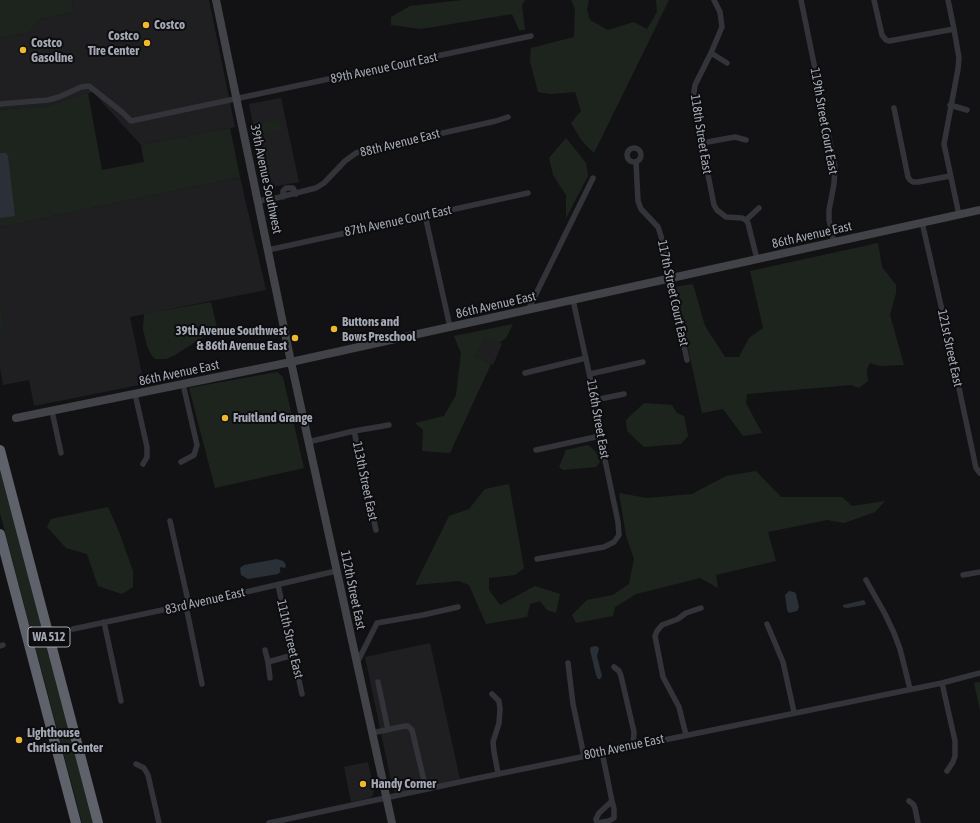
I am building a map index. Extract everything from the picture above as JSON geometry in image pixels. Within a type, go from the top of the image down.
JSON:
[{"type":"highway","name":"WA 512","points":[[0,450],[98,823]]},
{"type":"highway","name":"WA 512","points":[[0,534],[76,823]]},
{"type":"street","name":"39th Avenue Southwest","points":[[216,0],[291,362]]},
{"type":"street","name":"118th Street East","points":[[714,0],[720,12],[722,27],[695,85],[693,99],[714,206],[722,215],[726,217],[742,218],[746,220]]},
{"type":"street","name":"119th Street Court East","points":[[801,0],[835,168],[834,184],[829,210],[834,242]]},
{"type":"street","points":[[874,0],[882,35],[886,40],[891,41],[954,29]]},
{"type":"street","points":[[948,0],[954,29],[958,69],[944,139],[950,176],[959,215]]},
{"type":"street","name":"89th Avenue Court East","points":[[0,104],[48,100],[59,97],[81,87],[89,86],[131,121],[237,100],[531,36]]},
{"type":"street","points":[[711,53],[727,62]]},
{"type":"street","points":[[950,105],[967,110]]},
{"type":"street","points":[[894,108],[908,177],[912,181],[918,182],[950,176]]},
{"type":"street","name":"88th Avenue East","points":[[258,201],[296,194],[320,186],[345,161],[363,151],[508,117]]},
{"type":"street","points":[[702,143],[735,137],[746,140]]},
{"type":"street","name":"117th Street Court East","points":[[636,162],[638,201],[641,209],[658,227],[687,360]]},
{"type":"street","points":[[528,310],[593,178]]},
{"type":"street","name":"87th Avenue Court East","points":[[268,250],[528,192]]},
{"type":"street","points":[[757,259],[746,220],[759,208]]},
{"type":"street","name":"86th Avenue East","points":[[16,418],[291,362],[980,210]]},
{"type":"street","points":[[425,215],[450,327]]},
{"type":"street","name":"121st Street East","points":[[922,222],[976,468],[979,473]]},
{"type":"street","name":"116th Street East","points":[[537,559],[604,546],[614,542],[618,538],[618,522],[600,436],[595,400],[573,300]]},
{"type":"street","points":[[525,373],[586,358]]},
{"type":"street","name":"112th Street East","points":[[291,362],[392,823]]},
{"type":"street","points":[[590,374],[643,362]]},
{"type":"street","points":[[181,462],[194,455],[197,445],[183,384]]},
{"type":"street","points":[[135,394],[147,447],[147,457],[143,464]]},
{"type":"street","points":[[595,400],[624,394]]},
{"type":"street","points":[[52,411],[61,453]]},
{"type":"street","points":[[308,442],[354,431],[389,425]]},
{"type":"street","name":"113th Street East","points":[[354,431],[376,530]]},
{"type":"street","points":[[536,450],[600,436]]},
{"type":"street","points":[[170,521],[202,684]]},
{"type":"street","name":"83rd Avenue East","points":[[73,629],[336,572]]},
{"type":"street","points":[[963,575],[980,572]]},
{"type":"street","points":[[866,580],[894,633],[900,649],[910,689]]},
{"type":"street","name":"111th Street East","points":[[278,585],[302,694]]},
{"type":"street","points":[[356,664],[377,622],[458,606]]},
{"type":"street","points":[[686,735],[679,707],[663,677],[655,636],[662,625],[678,619],[686,613],[701,608]]},
{"type":"street","points":[[104,622],[121,701]]},
{"type":"street","points":[[767,624],[783,662],[794,712]]},
{"type":"street","points":[[265,650],[270,678]]},
{"type":"street","points":[[268,662],[293,655]]},
{"type":"street","points":[[568,663],[573,704],[584,756]]},
{"type":"street","points":[[614,668],[619,671],[621,676],[634,732],[633,746]]},
{"type":"street","name":"80th Avenue East","points":[[269,823],[280,822],[426,789],[910,689],[980,673]]},
{"type":"street","points":[[378,682],[388,730]]},
{"type":"street","points":[[942,682],[955,742],[955,756],[947,771]]},
{"type":"street","points":[[492,694],[499,701],[500,709],[499,723],[493,742],[498,774]]},
{"type":"street","points":[[372,733],[405,726],[408,726],[412,730],[426,789]]},
{"type":"street","points":[[602,752],[612,801]]},
{"type":"street","points":[[136,764],[144,768],[148,775],[159,823]]},
{"type":"street","points":[[909,801],[916,808],[918,823]]},
{"type":"street","points":[[299,823],[302,816]]},
{"type":"shaded area","points":[[0,0],[72,0],[74,12],[40,19],[30,32],[0,38]]},
{"type":"shaded area","points":[[72,0],[209,0],[235,127],[141,145],[93,92],[48,106],[0,110],[0,38],[30,32],[40,19],[74,12]]},
{"type":"shaded area","points":[[463,0],[525,0],[522,5],[525,30],[519,30],[512,14],[421,29],[391,25],[391,17],[410,6]]},
{"type":"shaded area","points":[[571,0],[589,0],[587,10],[590,20],[608,30],[634,22],[647,29],[657,12],[656,0],[669,0],[594,153],[582,141],[571,123],[581,111],[575,92],[551,94],[538,92],[530,61],[531,48],[574,37],[575,9]]},
{"type":"shaded area","points":[[88,93],[102,170],[144,162],[141,145],[230,128],[240,177],[0,227],[0,110],[48,106]]},
{"type":"shaded area","points":[[281,98],[299,182],[266,188],[249,104]]},
{"type":"shaded area","points":[[279,120],[281,129],[261,134],[258,124]]},
{"type":"shaded area","points":[[566,138],[586,163],[588,176],[566,218],[566,195],[553,175],[549,158]]},
{"type":"shaded area","points":[[0,153],[6,153],[8,156],[15,216],[0,218]]},
{"type":"shaded area","points":[[240,177],[266,290],[130,317],[144,384],[34,406],[29,380],[3,385],[0,368],[0,329],[5,327],[0,301],[0,227]]},
{"type":"shaded area","points":[[878,243],[882,267],[896,285],[896,293],[890,315],[904,365],[880,366],[870,363],[867,369],[868,381],[859,388],[851,385],[747,394],[746,403],[762,433],[743,436],[723,409],[702,413],[675,287],[693,284],[705,326],[725,357],[739,357],[749,338],[763,328],[750,271]]},
{"type":"shaded area","points":[[0,301],[5,327],[0,329]]},
{"type":"shaded area","points":[[211,302],[217,328],[175,355],[166,359],[156,359],[152,356],[147,346],[143,329],[144,314]]},
{"type":"shaded area","points":[[513,324],[506,338],[499,343],[484,337],[475,357],[491,364],[450,453],[422,451],[423,430],[415,423],[444,416],[456,395],[461,353],[454,336]]},
{"type":"shaded area","points":[[484,336],[502,344],[493,365],[475,357]]},
{"type":"shaded area","points":[[277,372],[283,377],[304,468],[215,488],[189,388]]},
{"type":"shaded area","points":[[644,403],[672,405],[677,413],[684,416],[688,436],[681,444],[644,447],[627,431],[626,420]]},
{"type":"shaded area","points":[[588,445],[596,452],[600,462],[596,467],[563,470],[559,467],[566,450]]},
{"type":"shaded area","points":[[0,470],[93,823],[82,823],[0,513]]},
{"type":"shaded area","points":[[756,471],[781,497],[842,497],[852,506],[885,501],[875,512],[844,523],[827,520],[768,532],[776,561],[716,575],[718,588],[700,578],[636,594],[615,607],[613,616],[576,623],[572,615],[587,600],[613,595],[629,584],[634,559],[626,535],[619,493],[647,498],[692,494],[726,476]]},
{"type":"shaded area","points":[[509,484],[524,568],[515,575],[489,578],[489,590],[500,605],[535,586],[560,594],[556,613],[547,610],[540,601],[530,604],[527,617],[486,624],[469,585],[459,581],[415,585],[449,516],[469,509],[485,489]]},
{"type":"shaded area","points":[[108,507],[133,571],[133,587],[122,594],[98,586],[87,554],[66,548],[47,527],[51,519]]},
{"type":"shaded area","points":[[277,559],[283,561],[286,565],[285,568],[280,567],[281,571],[278,574],[248,579],[241,575],[240,568],[244,565]]},
{"type":"shaded area","points":[[789,591],[796,594],[799,607],[797,611],[789,613],[787,610],[785,595]]},
{"type":"shaded area","points":[[864,600],[866,604],[864,605],[847,608],[843,607],[843,605]]},
{"type":"shaded area","points":[[430,643],[460,779],[397,793],[393,790],[365,657]]},
{"type":"shaded area","points":[[596,646],[599,649],[597,656],[602,676],[600,679],[598,679],[596,675],[590,650],[591,647]]},
{"type":"shaded area","points":[[980,682],[980,710],[974,683]]},
{"type":"shaded area","points":[[368,762],[374,790],[373,795],[370,798],[351,802],[344,767]]},
{"type":"place","name":"Costco","points":[[146,25]]},
{"type":"place","name":"Costco Tire Center","points":[[147,43]]},
{"type":"place","name":"Costco Gasoline","points":[[23,50]]},
{"type":"place","name":"Buttons and Bows Preschool","points":[[334,329]]},
{"type":"place","name":"39th Avenue Southwest & 86th Avenue East","points":[[295,338]]},
{"type":"place","name":"Fruitland Grange","points":[[225,418]]},
{"type":"place","name":"Lighthouse Christian Center","points":[[19,740]]},
{"type":"place","name":"Handy Corner","points":[[363,784]]}]
